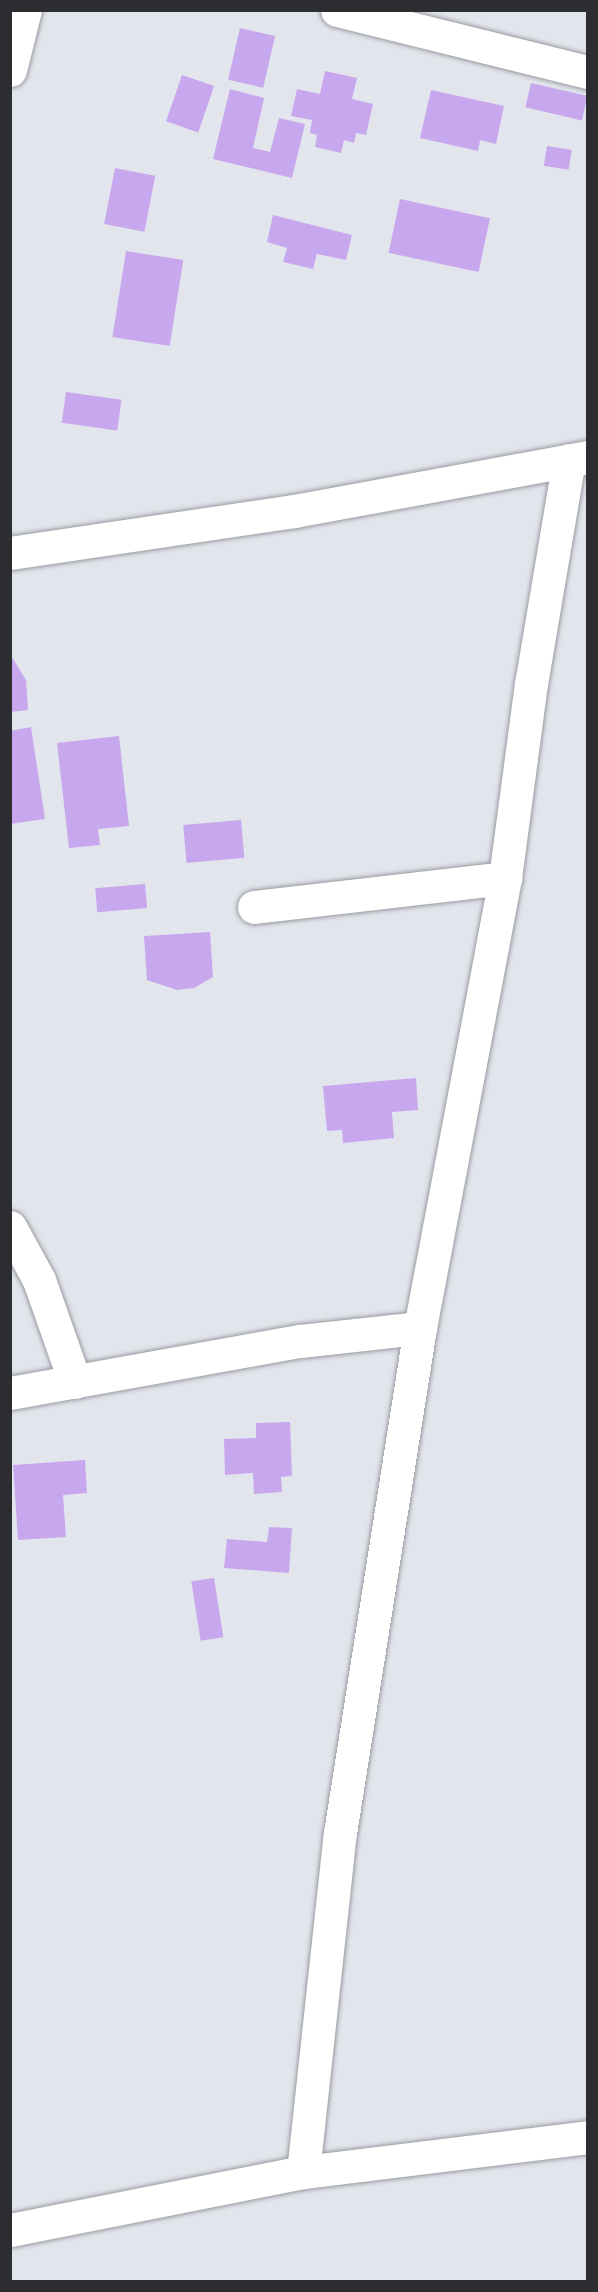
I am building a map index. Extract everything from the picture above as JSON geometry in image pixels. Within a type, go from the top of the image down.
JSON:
[{"type":"street","points":[[10,70],[25,10]]},
{"type":"street","points":[[337,10],[588,72]]},
{"type":"street","points":[[10,553],[294,511],[578,458],[531,684],[506,878],[420,1328],[340,1833],[303,2172]]},
{"type":"street","points":[[254,907],[506,878]]},
{"type":"street","points":[[10,1227],[39,1280],[75,1382]]},
{"type":"street","points":[[10,1393],[300,1341],[420,1328]]},
{"type":"street","points":[[10,2230],[303,2172],[588,2137]]},
{"type":"building","points":[[240,28],[275,36],[263,88],[228,80]]},
{"type":"building","points":[[325,71],[357,78],[352,99],[373,104],[366,135],[356,133],[354,143],[344,140],[341,153],[315,147],[317,135],[310,133],[312,120],[291,116],[297,89],[320,94]]},
{"type":"building","points":[[182,75],[214,86],[198,132],[166,121]]},
{"type":"building","points":[[531,83],[588,96],[582,120],[525,107]]},
{"type":"building","points":[[230,89],[264,98],[253,148],[270,152],[279,118],[305,124],[292,178],[213,159]]},
{"type":"building","points":[[431,90],[504,106],[496,144],[480,140],[478,151],[420,138]]},
{"type":"building","points":[[547,146],[572,150],[569,170],[544,166]]},
{"type":"building","points":[[115,168],[155,176],[144,232],[104,224]]},
{"type":"building","points":[[400,199],[490,218],[479,272],[389,253]]},
{"type":"building","points":[[273,215],[352,235],[346,260],[317,254],[313,269],[283,262],[287,248],[267,242]]},
{"type":"building","points":[[126,251],[183,260],[170,346],[112,337]]},
{"type":"building","points":[[66,392],[121,400],[117,430],[62,423]]},
{"type":"building","points":[[10,654],[26,680],[28,710],[10,712]]},
{"type":"building","points":[[31,727],[45,819],[10,824],[10,731]]},
{"type":"building","points":[[119,736],[129,826],[98,829],[100,845],[69,848],[57,743]]},
{"type":"building","points":[[241,820],[244,858],[187,863],[183,825]]},
{"type":"building","points":[[145,884],[147,908],[97,912],[95,888]]},
{"type":"building","points":[[210,932],[213,977],[194,988],[177,990],[147,980],[144,936]]},
{"type":"building","points":[[416,1078],[418,1110],[392,1112],[394,1138],[343,1143],[342,1130],[327,1131],[323,1086]]},
{"type":"building","points":[[290,1422],[292,1476],[281,1477],[282,1492],[254,1494],[253,1473],[225,1475],[224,1439],[256,1438],[256,1423]]},
{"type":"building","points":[[85,1460],[87,1493],[63,1495],[66,1537],[18,1540],[13,1465]]},
{"type":"building","points":[[269,1527],[292,1528],[289,1573],[224,1568],[227,1539],[267,1542]]},
{"type":"building","points":[[214,1578],[223,1637],[201,1641],[191,1582]]}]
